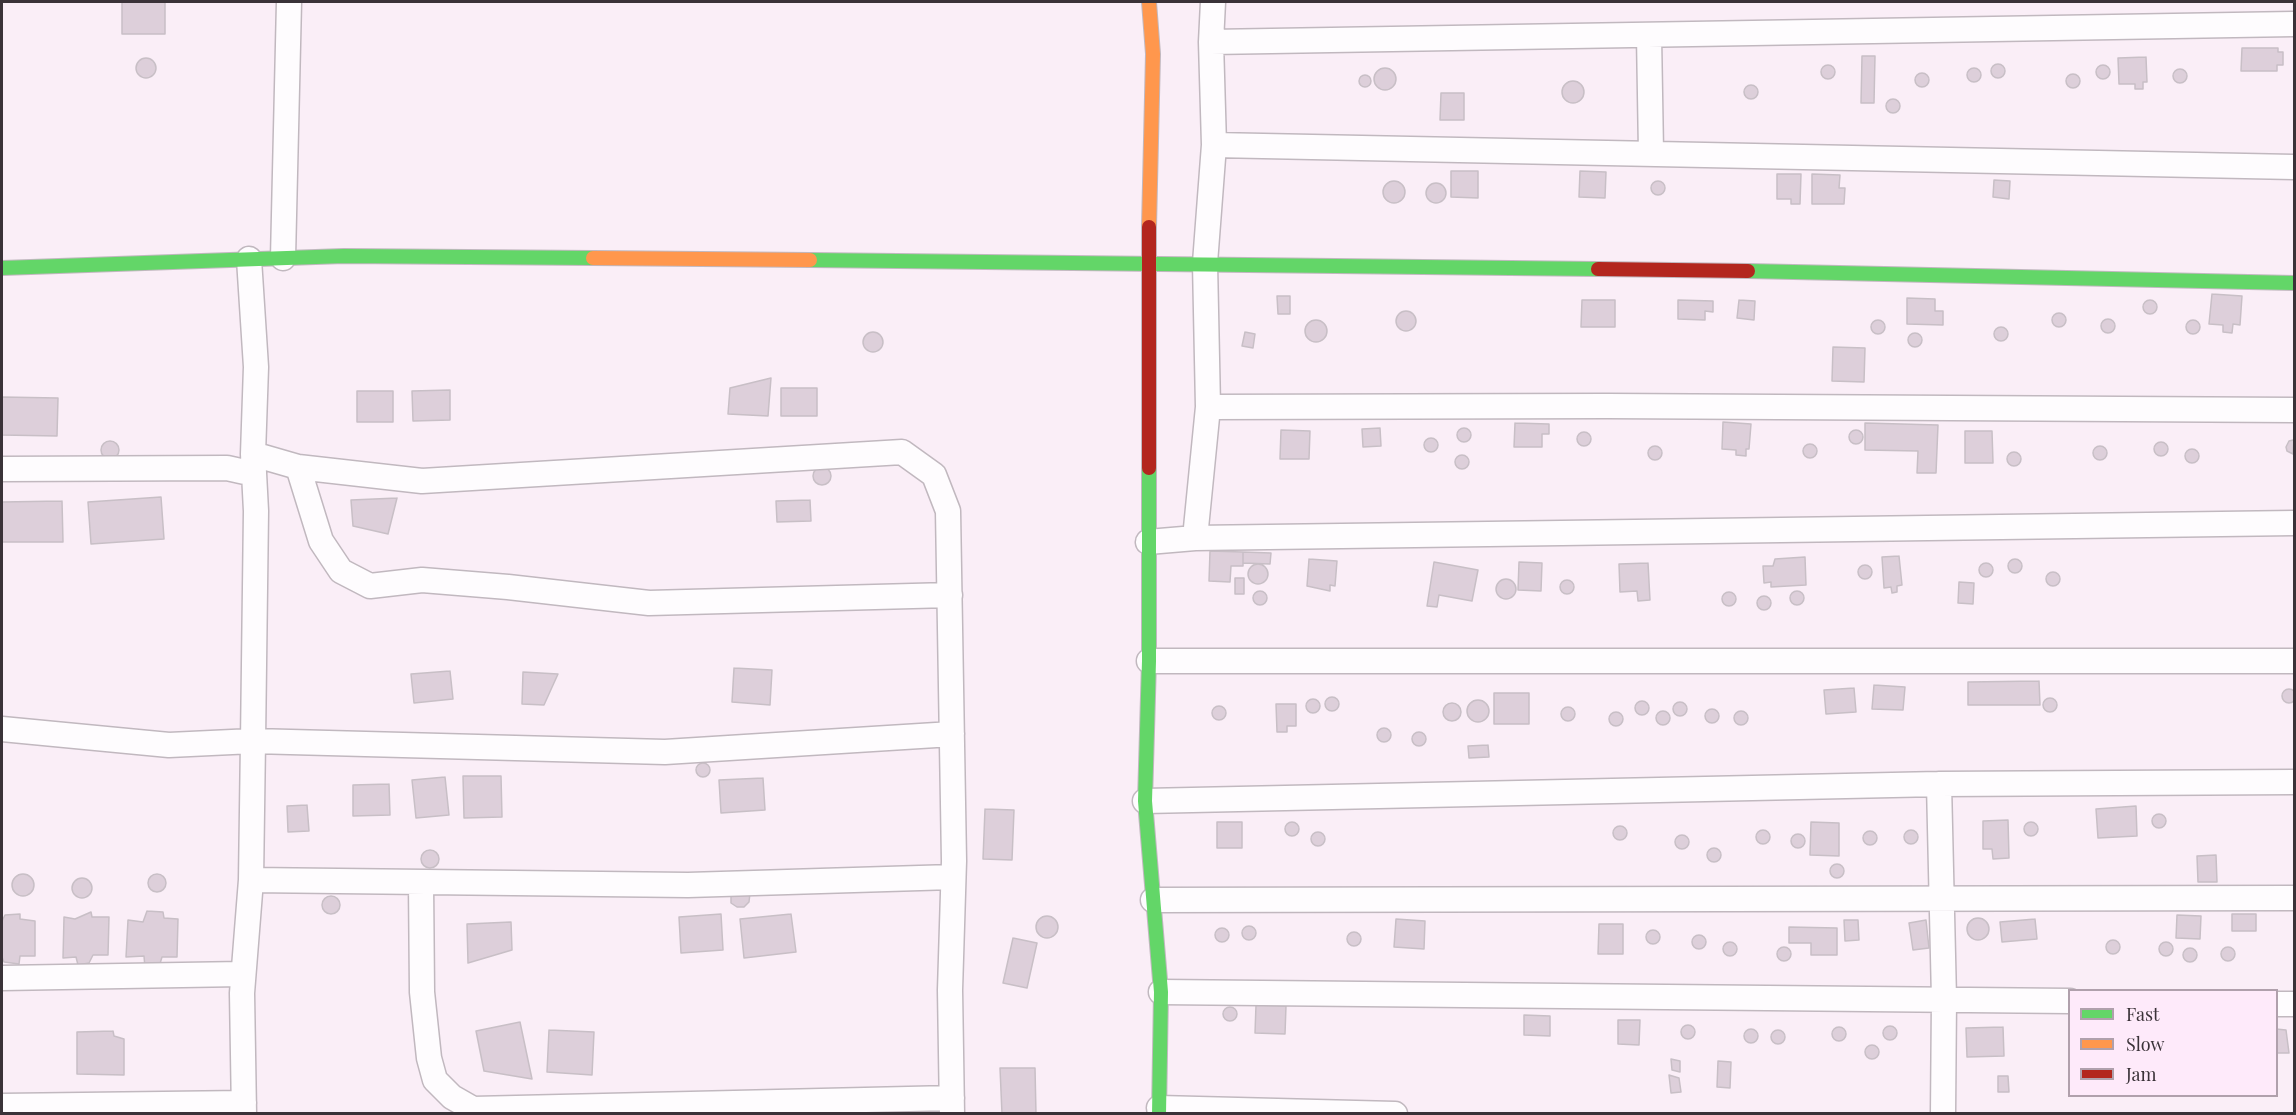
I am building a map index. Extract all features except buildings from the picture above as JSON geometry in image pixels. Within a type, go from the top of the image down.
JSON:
[{"type":"street","points":[[283,258],[290,2]]},
{"type":"street","points":[[1149,2],[1153,54],[1148,264],[1149,661],[1145,801],[1161,992],[1159,1111],[1395,1113]]},
{"type":"street","points":[[1195,538],[1208,407],[1205,262],[1214,145],[1211,42],[1213,2]]},
{"type":"street","points":[[1211,42],[2295,24]]},
{"type":"street","points":[[1649,36],[1651,152]]},
{"type":"street","points":[[1214,145],[1651,152],[2295,167]]},
{"type":"street","points":[[2,268],[344,256],[1148,264],[1205,262],[2005,274],[2295,283]]},
{"type":"street","points":[[2,1106],[244,1108],[242,974],[251,880],[255,657],[256,367],[249,259]]},
{"type":"street","points":[[1208,407],[1607,406],[2295,410]]},
{"type":"street","points":[[2,469],[227,468],[254,464],[422,481],[902,452],[934,475],[948,511],[953,877],[950,990],[952,1106],[473,1109],[452,1097],[435,1080],[429,1058],[422,992],[421,883]]},
{"type":"street","points":[[298,467],[321,541],[341,571],[370,586],[422,580],[649,603],[950,595]]},
{"type":"street","points":[[1148,542],[1195,538],[2295,523]]},
{"type":"street","points":[[1149,661],[2295,661]]},
{"type":"street","points":[[2,729],[169,745],[253,741],[665,752],[952,734]]},
{"type":"street","points":[[1145,801],[1939,784],[2295,782]]},
{"type":"street","points":[[1939,784],[1943,900],[1943,1113]]},
{"type":"street","points":[[251,880],[688,885],[953,877]]},
{"type":"street","points":[[1153,900],[2295,898]]},
{"type":"street","points":[[2,978],[242,974]]},
{"type":"street","points":[[1161,992],[2068,1001]]},
{"type":"street","points":[[2278,1004],[2295,1004]]},
{"type":"traffic: fast","points":[[2,268],[344,256],[593,258]]},
{"type":"traffic: fast","points":[[810,260],[1598,269]]},
{"type":"traffic: fast","points":[[1748,271],[2294,283]]},
{"type":"traffic: fast","points":[[1149,468],[1149,661],[1145,801],[1161,992],[1159,1114]]},
{"type":"traffic: slow","points":[[1149,2],[1153,54],[1149,227]]},
{"type":"traffic: slow","points":[[593,258],[810,260]]},
{"type":"traffic: jam","points":[[1149,227],[1149,468]]},
{"type":"traffic: jam","points":[[1598,269],[1748,271]]}]
